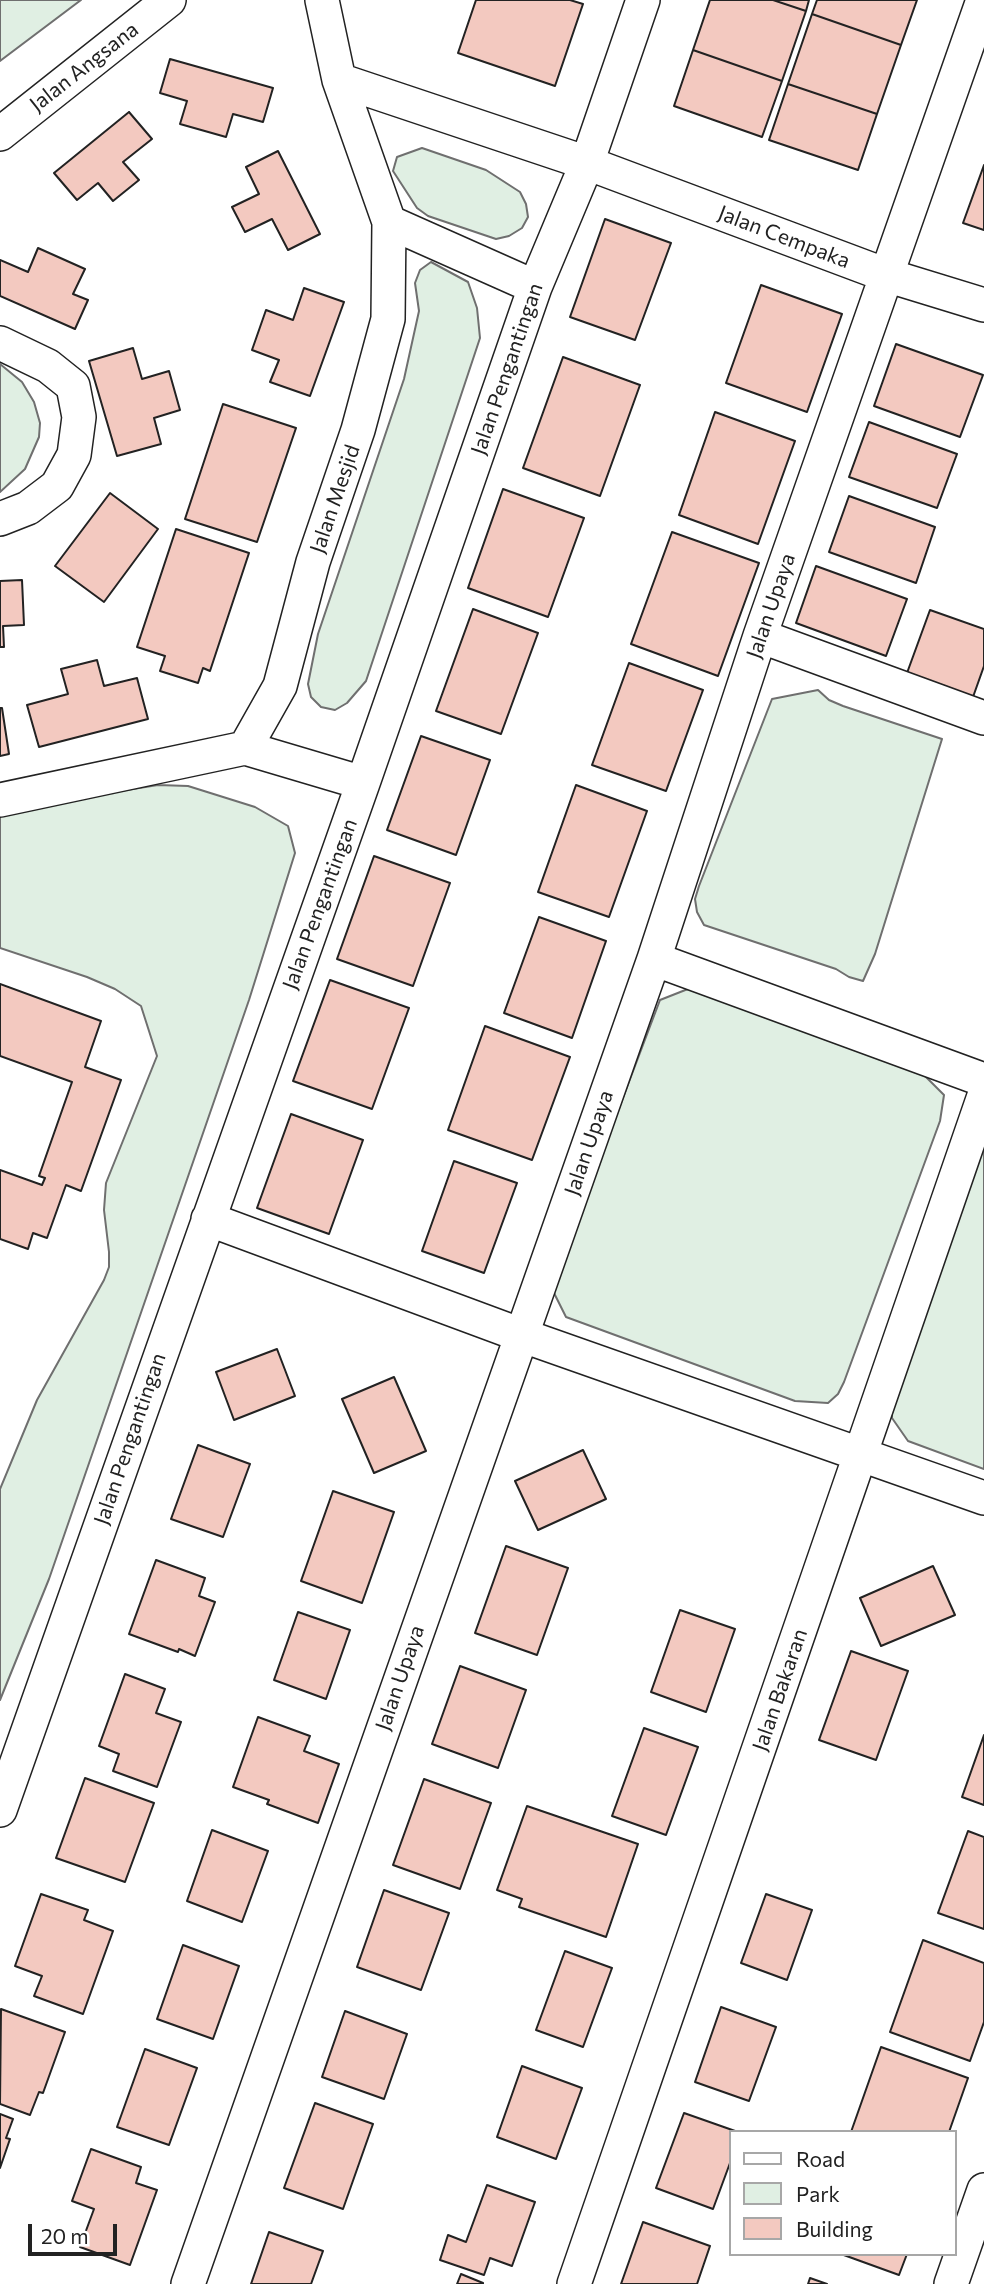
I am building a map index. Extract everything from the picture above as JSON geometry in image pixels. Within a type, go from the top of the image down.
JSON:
[{"type":"street","name":"Jalan Angsana","points":[[0,134],[169,0]]},
{"type":"street","name":"Jalan Mesjid","points":[[245,748],[280,686],[313,562],[358,430],[388,319],[390,222],[339,80],[322,0]]},
{"type":"street","name":"Jalan Pengantingan","points":[[0,1810],[6,1769],[208,1219],[535,287],[587,163],[643,0]]},
{"type":"street","name":"Jalan Upaya","points":[[188,2284],[654,959],[760,636],[983,0]]},
{"type":"street","name":"Jalan Cempaka","points":[[339,80],[587,163],[886,275],[984,305]]},
{"type":"street","points":[[390,222],[535,287]]},
{"type":"street","points":[[0,343],[48,366],[73,386],[79,417],[74,455],[57,486],[28,508],[0,520]]},
{"type":"street","points":[[760,636],[984,718]]},
{"type":"street","points":[[0,800],[245,748],[363,783]]},
{"type":"street","points":[[654,959],[984,1080]]},
{"type":"street","name":"Jalan Bakaran","points":[[574,2284],[984,1096]]},
{"type":"street","points":[[208,1219],[521,1335],[984,1498]]},
{"type":"street","points":[[951,2284],[984,2190]]},
{"type":"green space","points":[[0,0],[81,0],[0,61]]},
{"type":"green space","points":[[422,148],[486,170],[520,192],[528,217],[522,228],[509,236],[496,239],[428,216],[417,208],[393,171],[397,157]]},
{"type":"green space","points":[[431,262],[468,282],[477,308],[480,338],[366,681],[347,703],[335,710],[321,707],[311,697],[308,684],[318,634],[404,379],[419,311],[415,283],[420,270]]},
{"type":"green space","points":[[0,364],[22,382],[34,402],[40,423],[39,437],[25,469],[0,492]]},
{"type":"green space","points":[[818,690],[829,700],[843,706],[942,739],[875,954],[863,981],[836,969],[704,925],[697,912],[695,899],[699,886],[772,699]]},
{"type":"green space","points":[[158,785],[188,786],[255,807],[288,826],[295,853],[249,1000],[49,1579],[0,1700],[0,1489],[37,1400],[109,1267],[104,1210],[106,1183],[157,1056],[141,1006],[115,989],[87,977],[0,948],[0,810]]},
{"type":"green space","points":[[693,987],[923,1074],[944,1095],[940,1121],[844,1382],[838,1394],[828,1403],[795,1401],[566,1317],[553,1291],[555,1277],[660,1000]]},
{"type":"green space","points":[[984,1136],[984,1469],[908,1441],[892,1418],[892,1396]]},
{"type":"building","points":[[476,0],[570,0],[583,4],[555,86],[458,53]]},
{"type":"building","points":[[710,0],[773,0],[806,11],[782,81],[693,50]]},
{"type":"building","points":[[773,0],[809,0],[806,11]]},
{"type":"building","points":[[817,0],[917,0],[901,45],[812,14]]},
{"type":"building","points":[[812,14],[901,45],[877,114],[788,84]]},
{"type":"building","points":[[693,50],[782,81],[762,137],[674,106]]},
{"type":"building","points":[[170,59],[273,88],[263,122],[233,114],[226,137],[180,124],[187,101],[160,93]]},
{"type":"building","points":[[788,84],[877,114],[858,170],[769,140]]},
{"type":"building","points":[[129,112],[152,139],[123,162],[139,180],[113,201],[98,183],[77,200],[54,173]]},
{"type":"building","points":[[278,151],[320,234],[288,250],[272,219],[245,232],[232,207],[259,194],[246,167]]},
{"type":"building","points":[[984,165],[984,230],[963,223]]},
{"type":"building","points":[[605,219],[671,243],[635,340],[570,317]]},
{"type":"building","points":[[38,248],[85,269],[73,294],[88,300],[75,329],[0,296],[0,260],[28,272]]},
{"type":"building","points":[[761,285],[842,314],[807,412],[726,383]]},
{"type":"building","points":[[304,288],[344,302],[310,396],[270,382],[279,360],[252,350],[266,310],[293,320]]},
{"type":"building","points":[[896,344],[983,375],[960,437],[874,406]]},
{"type":"building","points":[[133,348],[142,379],[169,371],[180,410],[154,418],[161,444],[117,456],[89,361]]},
{"type":"building","points":[[563,357],[640,385],[600,496],[523,468]]},
{"type":"building","points":[[223,404],[296,428],[257,542],[185,519]]},
{"type":"building","points":[[715,412],[795,441],[758,544],[679,515]]},
{"type":"building","points":[[869,422],[957,454],[937,508],[849,477]]},
{"type":"building","points":[[503,489],[584,518],[548,617],[468,588]]},
{"type":"building","points":[[110,493],[158,529],[104,602],[55,566]]},
{"type":"building","points":[[849,496],[935,527],[916,583],[829,552]]},
{"type":"building","points":[[176,529],[249,553],[210,671],[203,668],[198,683],[160,671],[165,656],[137,647]]},
{"type":"building","points":[[672,532],[759,563],[718,676],[631,644]]},
{"type":"building","points":[[816,566],[907,599],[886,656],[796,623]]},
{"type":"building","points":[[22,580],[24,625],[3,626],[4,647],[0,647],[0,581]]},
{"type":"building","points":[[473,609],[538,633],[501,734],[436,711]]},
{"type":"building","points":[[930,610],[984,629],[984,666],[973,697],[907,673]]},
{"type":"building","points":[[97,660],[104,686],[137,678],[148,719],[39,747],[27,705],[68,694],[61,669]]},
{"type":"building","points":[[629,663],[703,690],[666,791],[592,765]]},
{"type":"building","points":[[0,708],[9,754],[0,756]]},
{"type":"building","points":[[421,736],[490,760],[456,855],[387,830]]},
{"type":"building","points":[[576,785],[647,811],[609,917],[538,892]]},
{"type":"building","points":[[374,856],[450,883],[413,986],[337,959]]},
{"type":"building","points":[[539,917],[606,941],[572,1038],[504,1013]]},
{"type":"building","points":[[330,980],[409,1008],[372,1109],[293,1081]]},
{"type":"building","points":[[0,984],[101,1021],[85,1067],[121,1080],[81,1191],[66,1185],[47,1238],[33,1233],[28,1249],[0,1239],[0,1170],[42,1185],[45,1178],[39,1176],[72,1082],[0,1056]]},
{"type":"building","points":[[485,1026],[570,1057],[532,1160],[448,1130]]},
{"type":"building","points":[[291,1114],[363,1140],[329,1234],[257,1208]]},
{"type":"building","points":[[454,1161],[517,1183],[484,1273],[422,1251]]},
{"type":"building","points":[[277,1349],[295,1396],[234,1420],[216,1372]]},
{"type":"building","points":[[394,1377],[426,1451],[374,1473],[342,1399]]},
{"type":"building","points":[[198,1445],[250,1464],[223,1537],[171,1519]]},
{"type":"building","points":[[583,1450],[606,1499],[538,1530],[515,1481]]},
{"type":"building","points":[[333,1491],[394,1512],[362,1603],[301,1581]]},
{"type":"building","points":[[506,1546],[568,1568],[537,1655],[475,1633]]},
{"type":"building","points":[[156,1560],[205,1578],[199,1596],[215,1602],[195,1656],[129,1634]]},
{"type":"building","points":[[933,1566],[955,1615],[881,1646],[860,1598]]},
{"type":"building","points":[[680,1610],[735,1629],[706,1712],[651,1692]]},
{"type":"building","points":[[298,1612],[350,1630],[326,1699],[274,1680]]},
{"type":"building","points":[[851,1651],[908,1671],[876,1760],[819,1740]]},
{"type":"building","points":[[460,1666],[526,1690],[498,1768],[432,1744]]},
{"type":"building","points":[[125,1674],[165,1689],[156,1713],[181,1722],[157,1787],[113,1771],[119,1754],[99,1746]]},
{"type":"building","points":[[258,1717],[310,1736],[304,1751],[339,1764],[318,1823],[267,1804],[269,1800],[233,1787]]},
{"type":"building","points":[[644,1728],[698,1747],[666,1835],[612,1816]]},
{"type":"building","points":[[984,1735],[984,1805],[962,1797]]},
{"type":"building","points":[[85,1778],[154,1803],[125,1882],[56,1858]]},
{"type":"building","points":[[424,1779],[491,1803],[460,1889],[393,1865]]},
{"type":"building","points":[[527,1806],[638,1844],[606,1937],[519,1907],[522,1899],[497,1890]]},
{"type":"building","points":[[212,1830],[268,1851],[242,1922],[187,1901]]},
{"type":"building","points":[[968,1831],[984,1837],[984,1929],[938,1913]]},
{"type":"building","points":[[384,1890],[449,1913],[421,1990],[357,1967]]},
{"type":"building","points":[[41,1894],[88,1910],[84,1920],[113,1931],[83,2014],[34,1996],[42,1976],[15,1966]]},
{"type":"building","points":[[766,1894],[812,1910],[787,1980],[741,1963]]},
{"type":"building","points":[[923,1940],[984,1963],[984,2022],[970,2061],[890,2032]]},
{"type":"building","points":[[183,1945],[239,1966],[213,2039],[157,2019]]},
{"type":"building","points":[[565,1951],[612,1968],[583,2047],[536,2030]]},
{"type":"building","points":[[721,2007],[776,2027],[749,2101],[695,2082]]},
{"type":"building","points":[[1,2009],[65,2032],[43,2093],[39,2092],[30,2115],[0,2104]]},
{"type":"building","points":[[345,2011],[407,2034],[384,2099],[322,2077]]},
{"type":"building","points":[[881,2047],[968,2078],[950,2130],[852,2130]]},
{"type":"building","points":[[145,2049],[197,2068],[169,2145],[117,2127]]},
{"type":"building","points":[[522,2066],[582,2088],[556,2159],[497,2137]]},
{"type":"building","points":[[315,2103],[373,2124],[343,2209],[284,2188]]},
{"type":"building","points":[[684,2113],[732,2130],[729,2130],[729,2166],[713,2209],[656,2188]]},
{"type":"building","points":[[0,2114],[13,2119],[6,2138],[10,2139],[0,2168]]},
{"type":"building","points":[[91,2149],[141,2167],[136,2183],[157,2190],[130,2265],[80,2247],[94,2209],[72,2201]]},
{"type":"building","points":[[487,2185],[535,2202],[512,2266],[490,2258],[484,2275],[440,2260],[448,2235],[466,2242]]},
{"type":"building","points":[[643,2222],[710,2246],[697,2284],[621,2284]]},
{"type":"building","points":[[269,2232],[323,2251],[311,2284],[251,2284]]},
{"type":"building","points":[[847,2256],[906,2256],[899,2275]]},
{"type":"building","points":[[461,2274],[483,2283],[483,2284],[457,2284]]},
{"type":"building","points":[[810,2278],[827,2284],[808,2284]]}]
